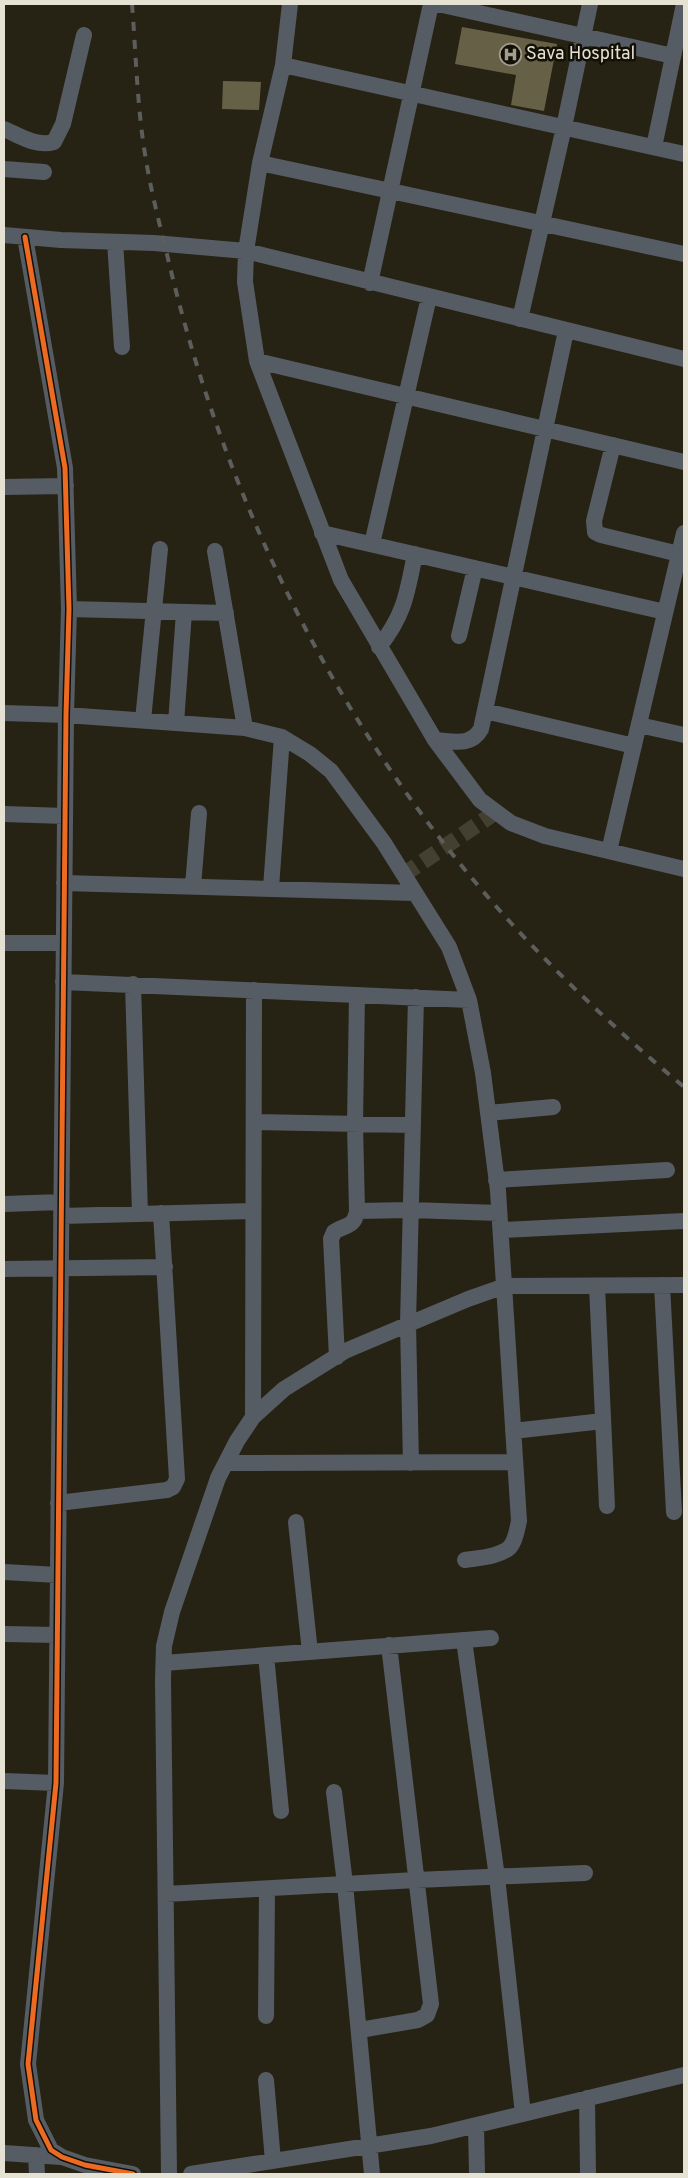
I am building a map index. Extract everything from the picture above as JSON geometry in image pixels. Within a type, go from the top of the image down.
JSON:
[{"type":"street","points":[[290,4],[283,65],[260,164],[246,251],[245,282],[257,361],[340,580],[435,740],[480,800],[511,823],[545,836],[684,869]]},
{"type":"street","points":[[370,283],[431,4]]},
{"type":"street","points":[[438,4],[476,8],[583,36],[673,56]]},
{"type":"street","points":[[520,319],[590,4]]},
{"type":"street","points":[[654,147],[673,56],[680,41],[684,4]]},
{"type":"street","points":[[4,129],[36,143],[45,145],[54,142],[63,124],[84,35]]},
{"type":"street","points":[[283,65],[684,154]]},
{"type":"street","points":[[260,164],[684,254]]},
{"type":"street","points":[[4,169],[44,172]]},
{"type":"street","points":[[4,235],[246,251],[684,359]]},
{"type":"street","points":[[25,237],[66,468],[69,609],[64,883],[56,1783],[28,2064],[36,2120],[50,2150],[62,2157],[85,2165],[133,2174]]},
{"type":"street","points":[[115,242],[122,348]]},
{"type":"street","points":[[372,544],[408,397],[429,297]]},
{"type":"street","points":[[435,740],[469,741],[476,738],[481,729],[566,330]]},
{"type":"street","points":[[257,361],[684,462]]},
{"type":"street","points":[[613,445],[594,521],[595,532],[679,554]]},
{"type":"street","points":[[4,486],[66,486]]},
{"type":"street","points":[[322,533],[665,612]]},
{"type":"street","points":[[609,851],[684,533]]},
{"type":"street","points":[[143,720],[160,549]]},
{"type":"street","points":[[215,551],[245,728]]},
{"type":"street","points":[[380,647],[392,631],[403,610],[415,554]]},
{"type":"street","points":[[459,636],[475,568]]},
{"type":"street","points":[[69,609],[226,613]]},
{"type":"street","points":[[176,723],[184,612]]},
{"type":"street","points":[[485,712],[634,746]]},
{"type":"street","points":[[4,713],[66,715],[245,728],[282,737],[310,754],[331,771],[384,843],[449,947],[469,1000],[483,1072],[501,1230],[519,1520],[510,1547],[494,1555],[465,1560]]},
{"type":"street","points":[[639,726],[684,735]]},
{"type":"street","points":[[271,888],[282,737]]},
{"type":"street","points":[[4,814],[65,816]]},
{"type":"street","points":[[193,886],[199,814]]},
{"type":"street","points":[[64,883],[415,893]]},
{"type":"street","points":[[4,943],[64,943]]},
{"type":"street","points":[[63,982],[469,1000]]},
{"type":"street","points":[[133,984],[140,1214]]},
{"type":"street","points":[[253,1417],[254,990]]},
{"type":"street","points":[[336,1357],[331,1239],[334,1232],[350,1225],[355,1220],[356,1211],[356,994]]},
{"type":"street","points":[[411,1463],[408,1324],[416,997]]},
{"type":"street","points":[[488,1114],[553,1107]]},
{"type":"street","points":[[254,1122],[413,1125]]},
{"type":"street","points":[[496,1180],[667,1170]]},
{"type":"street","points":[[4,1204],[140,1214],[254,1211]]},
{"type":"street","points":[[356,1211],[411,1210],[499,1213]]},
{"type":"street","points":[[58,1503],[167,1490],[173,1487],[177,1479],[161,1213]]},
{"type":"street","points":[[501,1230],[684,1221]]},
{"type":"street","points":[[4,1269],[165,1266]]},
{"type":"street","points":[[662,1285],[674,1512]]},
{"type":"street","points":[[169,2174],[164,1646],[172,1612],[218,1478],[237,1441],[253,1417],[284,1389],[336,1357],[408,1324],[505,1286],[684,1285]]},
{"type":"street","points":[[597,1286],[607,1506]]},
{"type":"street","points":[[513,1431],[603,1421]]},
{"type":"street","points":[[226,1463],[514,1462]]},
{"type":"street","points":[[296,1522],[310,1652]]},
{"type":"street","points":[[4,1572],[58,1575]]},
{"type":"street","points":[[4,1634],[57,1635]]},
{"type":"street","points":[[164,1663],[491,1638]]},
{"type":"street","points":[[464,1640],[496,1877],[523,2114]]},
{"type":"street","points":[[360,2030],[418,2020],[427,2015],[431,2004],[389,1645]]},
{"type":"street","points":[[266,1655],[281,1811]]},
{"type":"street","points":[[4,1781],[56,1783]]},
{"type":"street","points":[[334,1792],[360,2030],[372,2174]]},
{"type":"street","points":[[166,1894],[585,1873]]},
{"type":"street","points":[[266,2016],[267,1888]]},
{"type":"street","points":[[191,2174],[226,2171],[273,2161],[431,2136],[684,2075]]},
{"type":"street","points":[[266,2080],[273,2161]]},
{"type":"street","points":[[587,2098],[588,2174]]},
{"type":"street","points":[[476,2125],[477,2174]]},
{"type":"street","points":[[4,2153],[62,2157]]},
{"type":"street","points":[[36,2156],[37,2174]]},
{"type":"building","points":[[462,27],[557,44],[544,111],[511,105],[516,75],[455,64]]},
{"type":"building","points":[[223,81],[261,82],[259,110],[222,109]]},
{"type":"tunnel","points":[[403,875],[496,812]]},
{"type":"railway","points":[[132,4],[140,117],[147,169],[171,271],[195,360],[225,448],[260,535],[300,618],[345,700],[396,778],[451,852],[511,923],[552,966],[617,1028],[684,1087]]},
{"type":"cycle path","points":[[25,237],[65,468],[69,609],[66,715],[56,1783],[28,2064],[36,2120],[51,2150],[62,2157],[85,2165],[133,2174]]},
{"type":"place","name":"Sava Hospital","points":[[510,54]]}]
